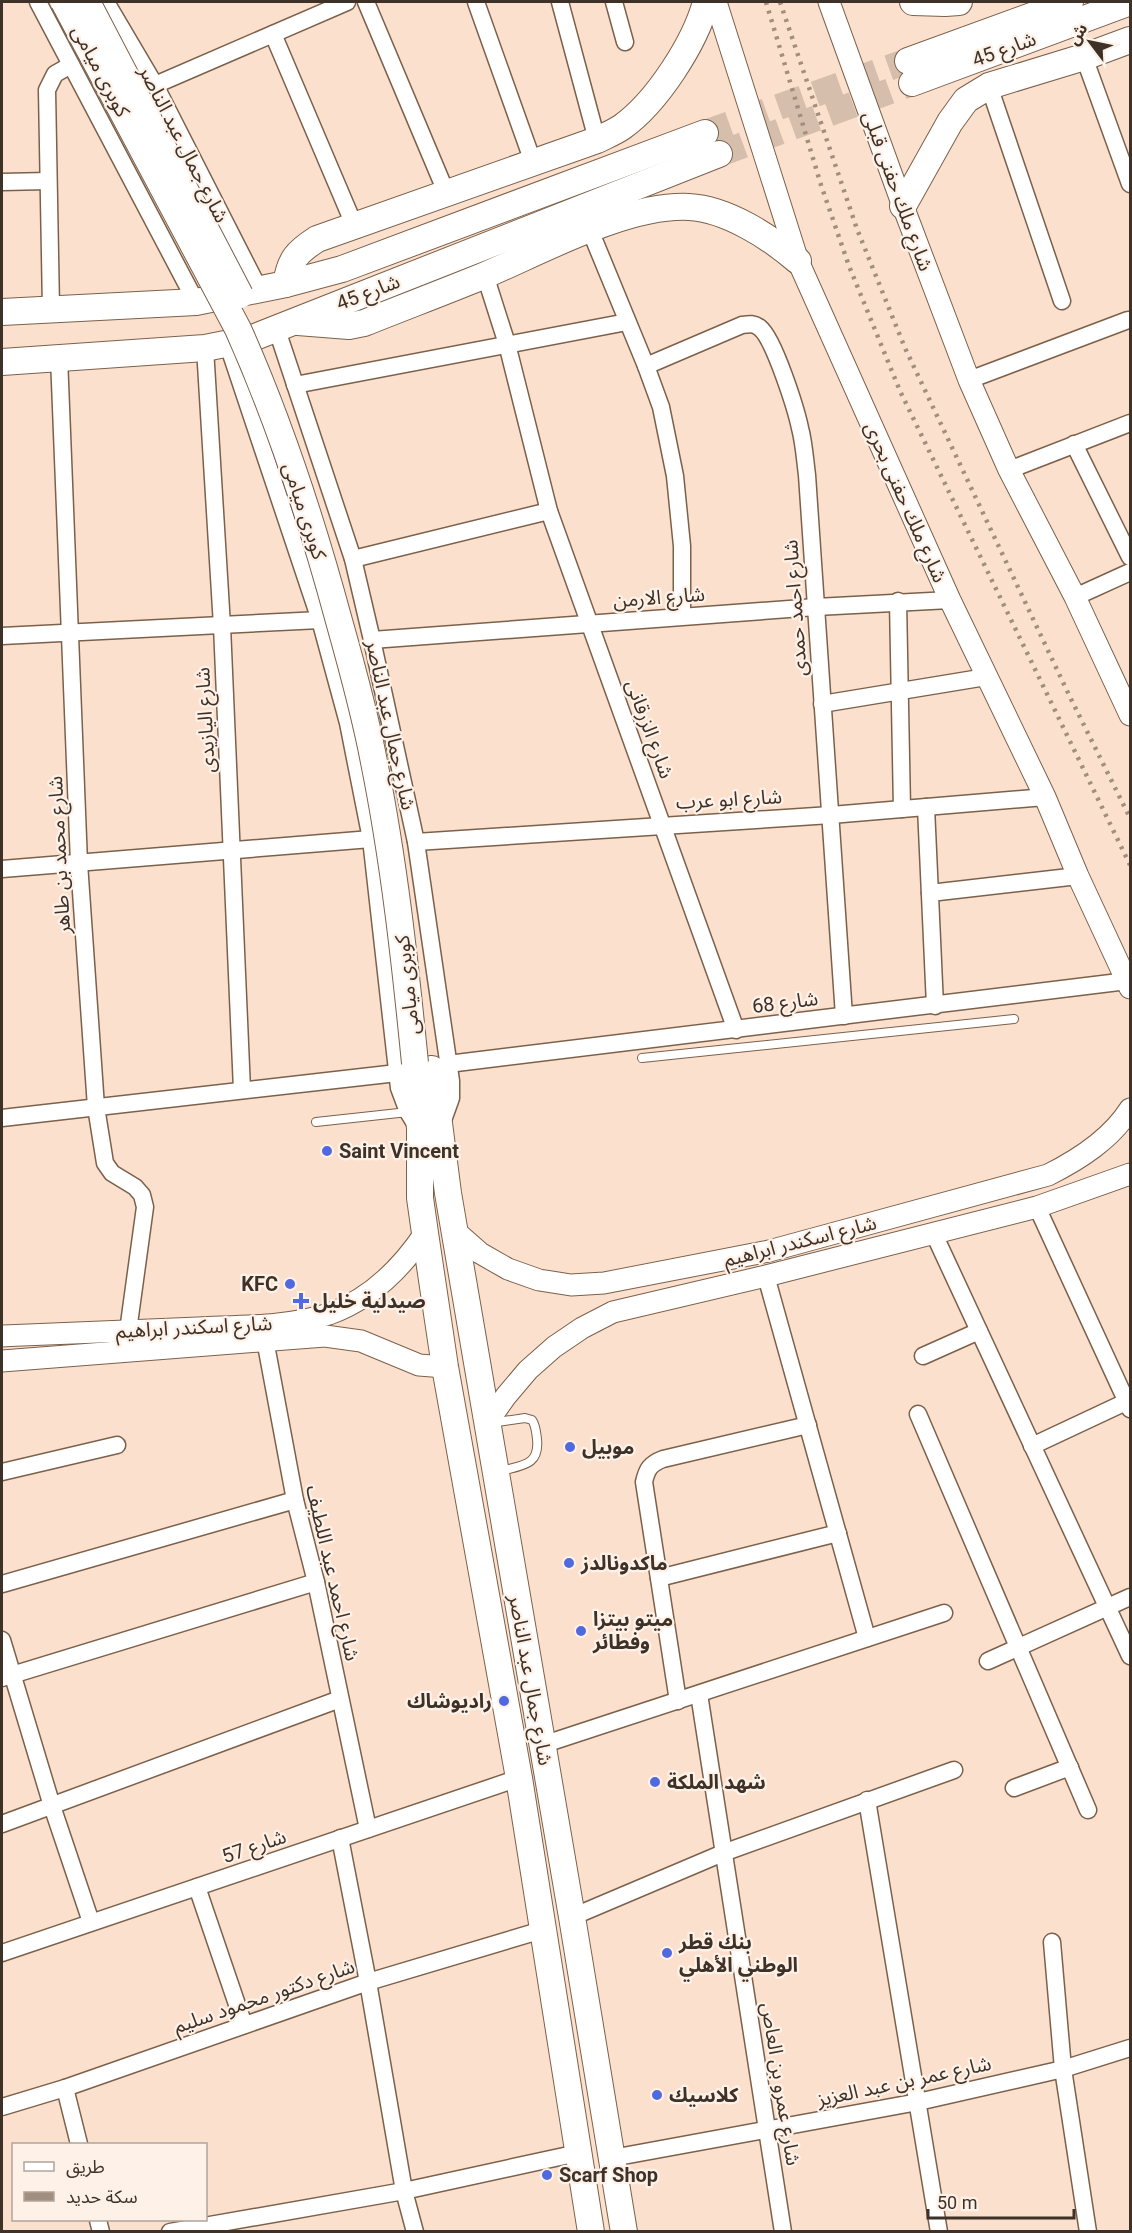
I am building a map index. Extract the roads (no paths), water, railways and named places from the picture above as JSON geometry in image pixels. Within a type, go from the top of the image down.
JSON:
[{"type":"main road","name":"كوبرى ميامى","points":[[64,2],[238,329],[258,375],[315,532],[374,762],[423,1067]]},
{"type":"main road","name":"كوبرى ميامى","points":[[87,2],[254,324],[273,370],[328,526],[373,695],[387,759],[417,941],[423,1067]]},
{"type":"main road","points":[[286,284],[289,266],[300,250],[317,239],[597,140],[621,128],[656,93],[690,41],[706,2]]},
{"type":"main road","points":[[913,2],[959,2]]},
{"type":"main road","name":"شارع 45","points":[[1070,2],[910,72],[1131,2]]},
{"type":"main road","points":[[903,206],[950,122],[966,100],[989,86],[1131,40]]},
{"type":"main road","name":"شارع 45","points":[[2,312],[196,302],[286,284],[342,269],[705,133]]},
{"type":"main road","name":"شارع 45","points":[[2,362],[217,347],[286,325],[719,154]]},
{"type":"main road","points":[[286,325],[349,326],[364,323],[590,230],[632,214],[662,207],[692,207],[717,213],[775,242],[798,261]]},
{"type":"main road","name":"شارع جمال عبد الناصر","points":[[423,1067],[420,1198],[425,1233],[445,1366],[519,1778],[591,2232]]},
{"type":"main road","name":"شارع جمال عبد الناصر","points":[[422,1123],[455,1231],[624,2232]]},
{"type":"street","points":[[38,2],[196,302]]},
{"type":"street","name":"شارع جمال عبد الناصر","points":[[106,2],[156,85],[259,289]]},
{"type":"street","points":[[156,85],[273,34],[327,5],[346,2]]},
{"type":"street","points":[[366,2],[446,192]]},
{"type":"street","points":[[476,2],[533,162]]},
{"type":"street","points":[[560,2],[597,140]]},
{"type":"street","points":[[614,2],[625,42]]},
{"type":"street","name":"شارع ملك حفنى بحرى","points":[[716,2],[798,261],[950,600],[1045,797],[1078,876],[1129,985]]},
{"type":"street","name":"شارع ملك حفنى قبلى","points":[[829,2],[969,380],[1009,470],[1131,715]]},
{"type":"street","points":[[273,34],[355,227]]},
{"type":"street","points":[[1084,57],[1131,184]]},
{"type":"street","points":[[51,309],[47,90],[55,74],[71,65]]},
{"type":"street","points":[[989,86],[1062,301]]},
{"type":"street","points":[[2,182],[48,181]]},
{"type":"street","points":[[590,230],[661,406],[675,476],[682,546],[681,616]]},
{"type":"street","name":"شارع الزرقانى","points":[[485,274],[507,344],[549,511],[736,1030]]},
{"type":"street","points":[[969,380],[1128,320]]},
{"type":"street","points":[[295,385],[627,322]]},
{"type":"street","name":"شارع جمال عبد الناصر","points":[[286,325],[295,385],[353,559],[416,842],[423,1067]]},
{"type":"street","name":"شارع احمد حمدى","points":[[646,366],[742,325],[758,326],[765,333],[785,380],[801,428],[807,475],[844,1016]]},
{"type":"street","name":"شارع جمال عبد الناصر","points":[[217,347],[320,620],[348,723],[371,838],[423,1067]]},
{"type":"street","name":"شارع اليازيدى","points":[[217,347],[222,626],[242,1090]]},
{"type":"street","name":"شارع محمد بن طاهر","points":[[59,357],[79,863],[96,1107],[105,1163],[112,1173],[135,1187],[142,1196],[144,1207],[128,1331]]},
{"type":"street","points":[[1009,470],[1131,423]]},
{"type":"street","points":[[1074,444],[1131,557]]},
{"type":"street","points":[[353,559],[549,511]]},
{"type":"street","points":[[1074,597],[1131,572]]},
{"type":"street","name":"شارع الارمن","points":[[372,640],[681,616],[898,601],[950,600]]},
{"type":"street","points":[[898,601],[902,809]]},
{"type":"street","points":[[2,636],[320,620]]},
{"type":"street","points":[[822,704],[986,677]]},
{"type":"street","name":"شارع ابو عرب","points":[[416,842],[662,824],[831,815],[1045,797]]},
{"type":"street","points":[[925,1016],[930,893],[926,807]]},
{"type":"street","points":[[2,869],[371,838]]},
{"type":"street","points":[[930,893],[1078,876]]},
{"type":"street","name":"شارع 68","points":[[2,1118],[844,1016],[925,1016],[1129,985]]},
{"type":"street","name":"شارع جمال عبد الناصر","points":[[422,1123],[447,1114],[451,1098],[451,1081],[423,1067]]},
{"type":"street","name":"شارع اسكندر ابراهيم","points":[[455,1231],[480,1252],[508,1269],[539,1280],[571,1285],[604,1283],[770,1251],[1048,1175],[1078,1160],[1104,1139],[1131,1109]]},
{"type":"street","name":"شارع اسكندر ابراهيم","points":[[486,1424],[528,1370],[573,1334],[613,1312],[766,1276],[1037,1207],[1131,1174]]},
{"type":"street","points":[[1048,1175],[1060,1200]]},
{"type":"street","points":[[1032,1446],[1129,1403],[1037,1207]]},
{"type":"street","name":"شارع اسكندر ابراهيم","points":[[2,1361],[264,1333],[329,1314],[358,1301],[384,1282],[399,1267],[425,1233]]},
{"type":"street","points":[[934,1234],[1107,1609],[1131,1656]]},
{"type":"street","points":[[766,1276],[867,1638]]},
{"type":"street","name":"شارع اسكندر ابراهيم","points":[[2,1336],[128,1331],[343,1337],[378,1347],[419,1365],[445,1366]]},
{"type":"street","points":[[923,1356],[979,1331]]},
{"type":"street","name":"شارع احمد عبد اللطيف","points":[[264,1333],[295,1500],[316,1582],[368,1829]]},
{"type":"street","points":[[918,1414],[1088,1810]]},
{"type":"street","points":[[678,1701],[644,1482],[646,1471],[653,1463],[808,1425]]},
{"type":"street","points":[[2,1472],[117,1445]]},
{"type":"street","points":[[2,1584],[295,1500]]},
{"type":"street","points":[[659,1578],[838,1533]]},
{"type":"street","points":[[7,1677],[316,1582]]},
{"type":"street","points":[[988,1661],[1131,1597]]},
{"type":"street","points":[[542,1746],[944,1613]]},
{"type":"street","points":[[2,1640],[7,1677],[91,1922]]},
{"type":"street","name":"شارع عمرو بن العاص","points":[[699,1694],[783,2232]]},
{"type":"street","points":[[2,1824],[340,1699]]},
{"type":"street","points":[[1014,1788],[1070,1767]]},
{"type":"street","points":[[572,1917],[723,1853],[954,1770]]},
{"type":"street","name":"شارع 57","points":[[2,1953],[519,1778]]},
{"type":"street","points":[[867,1800],[939,2232]]},
{"type":"street","points":[[340,1838],[368,1982],[404,2191],[415,2232]]},
{"type":"street","points":[[197,1887],[244,2025]]},
{"type":"street","name":"شارع دكتور محمود سليم","points":[[2,2107],[65,2088],[368,1982],[542,1930]]},
{"type":"street","points":[[1052,1942],[1063,2069],[1088,2232]]},
{"type":"street","name":"شارع عمر بن عبد العزيز","points":[[612,2158],[918,2102],[1063,2069],[1131,2048]]},
{"type":"street","points":[[65,2088],[79,2143]]},
{"type":"street","points":[[170,2232],[404,2191],[578,2153]]},
{"type":"lane","points":[[642,1058],[707,1051],[925,1016],[1014,1019]]},
{"type":"lane","points":[[705,1033],[707,1051]]},
{"type":"lane","points":[[316,1122],[422,1123]]},
{"type":"lane","points":[[486,1424],[525,1418],[532,1420],[536,1426],[538,1449],[530,1463],[495,1473]]},
{"type":"tunnel","points":[[705,133],[908,61]]},
{"type":"tunnel","points":[[719,154],[912,83]]},
{"type":"railway","points":[[766,2],[821,185],[849,266],[900,391],[1130,865]]},
{"type":"railway","points":[[780,2],[857,229],[905,348],[1069,695],[1130,818]]},
{"type":"place","name":"Saint Vincent","points":[[327,1151]]},
{"type":"place","name":"KFC","points":[[290,1284]]},
{"type":"place","name":"صيدلية خليل","points":[[301,1301]]},
{"type":"place","name":"موبيل","points":[[570,1447]]},
{"type":"place","name":"ماكدونالدز","points":[[569,1563]]},
{"type":"place","name":"ميتو بيتزا وفطائر","points":[[581,1631]]},
{"type":"place","name":"راديوشاك","points":[[504,1701]]},
{"type":"place","name":"شهد الملكة","points":[[655,1782]]},
{"type":"place","name":"بنك قطر الوطني الأهلي","points":[[667,1953]]},
{"type":"place","name":"كلاسيك","points":[[657,2095]]},
{"type":"place","name":"Scarf Shop","points":[[547,2175]]}]
